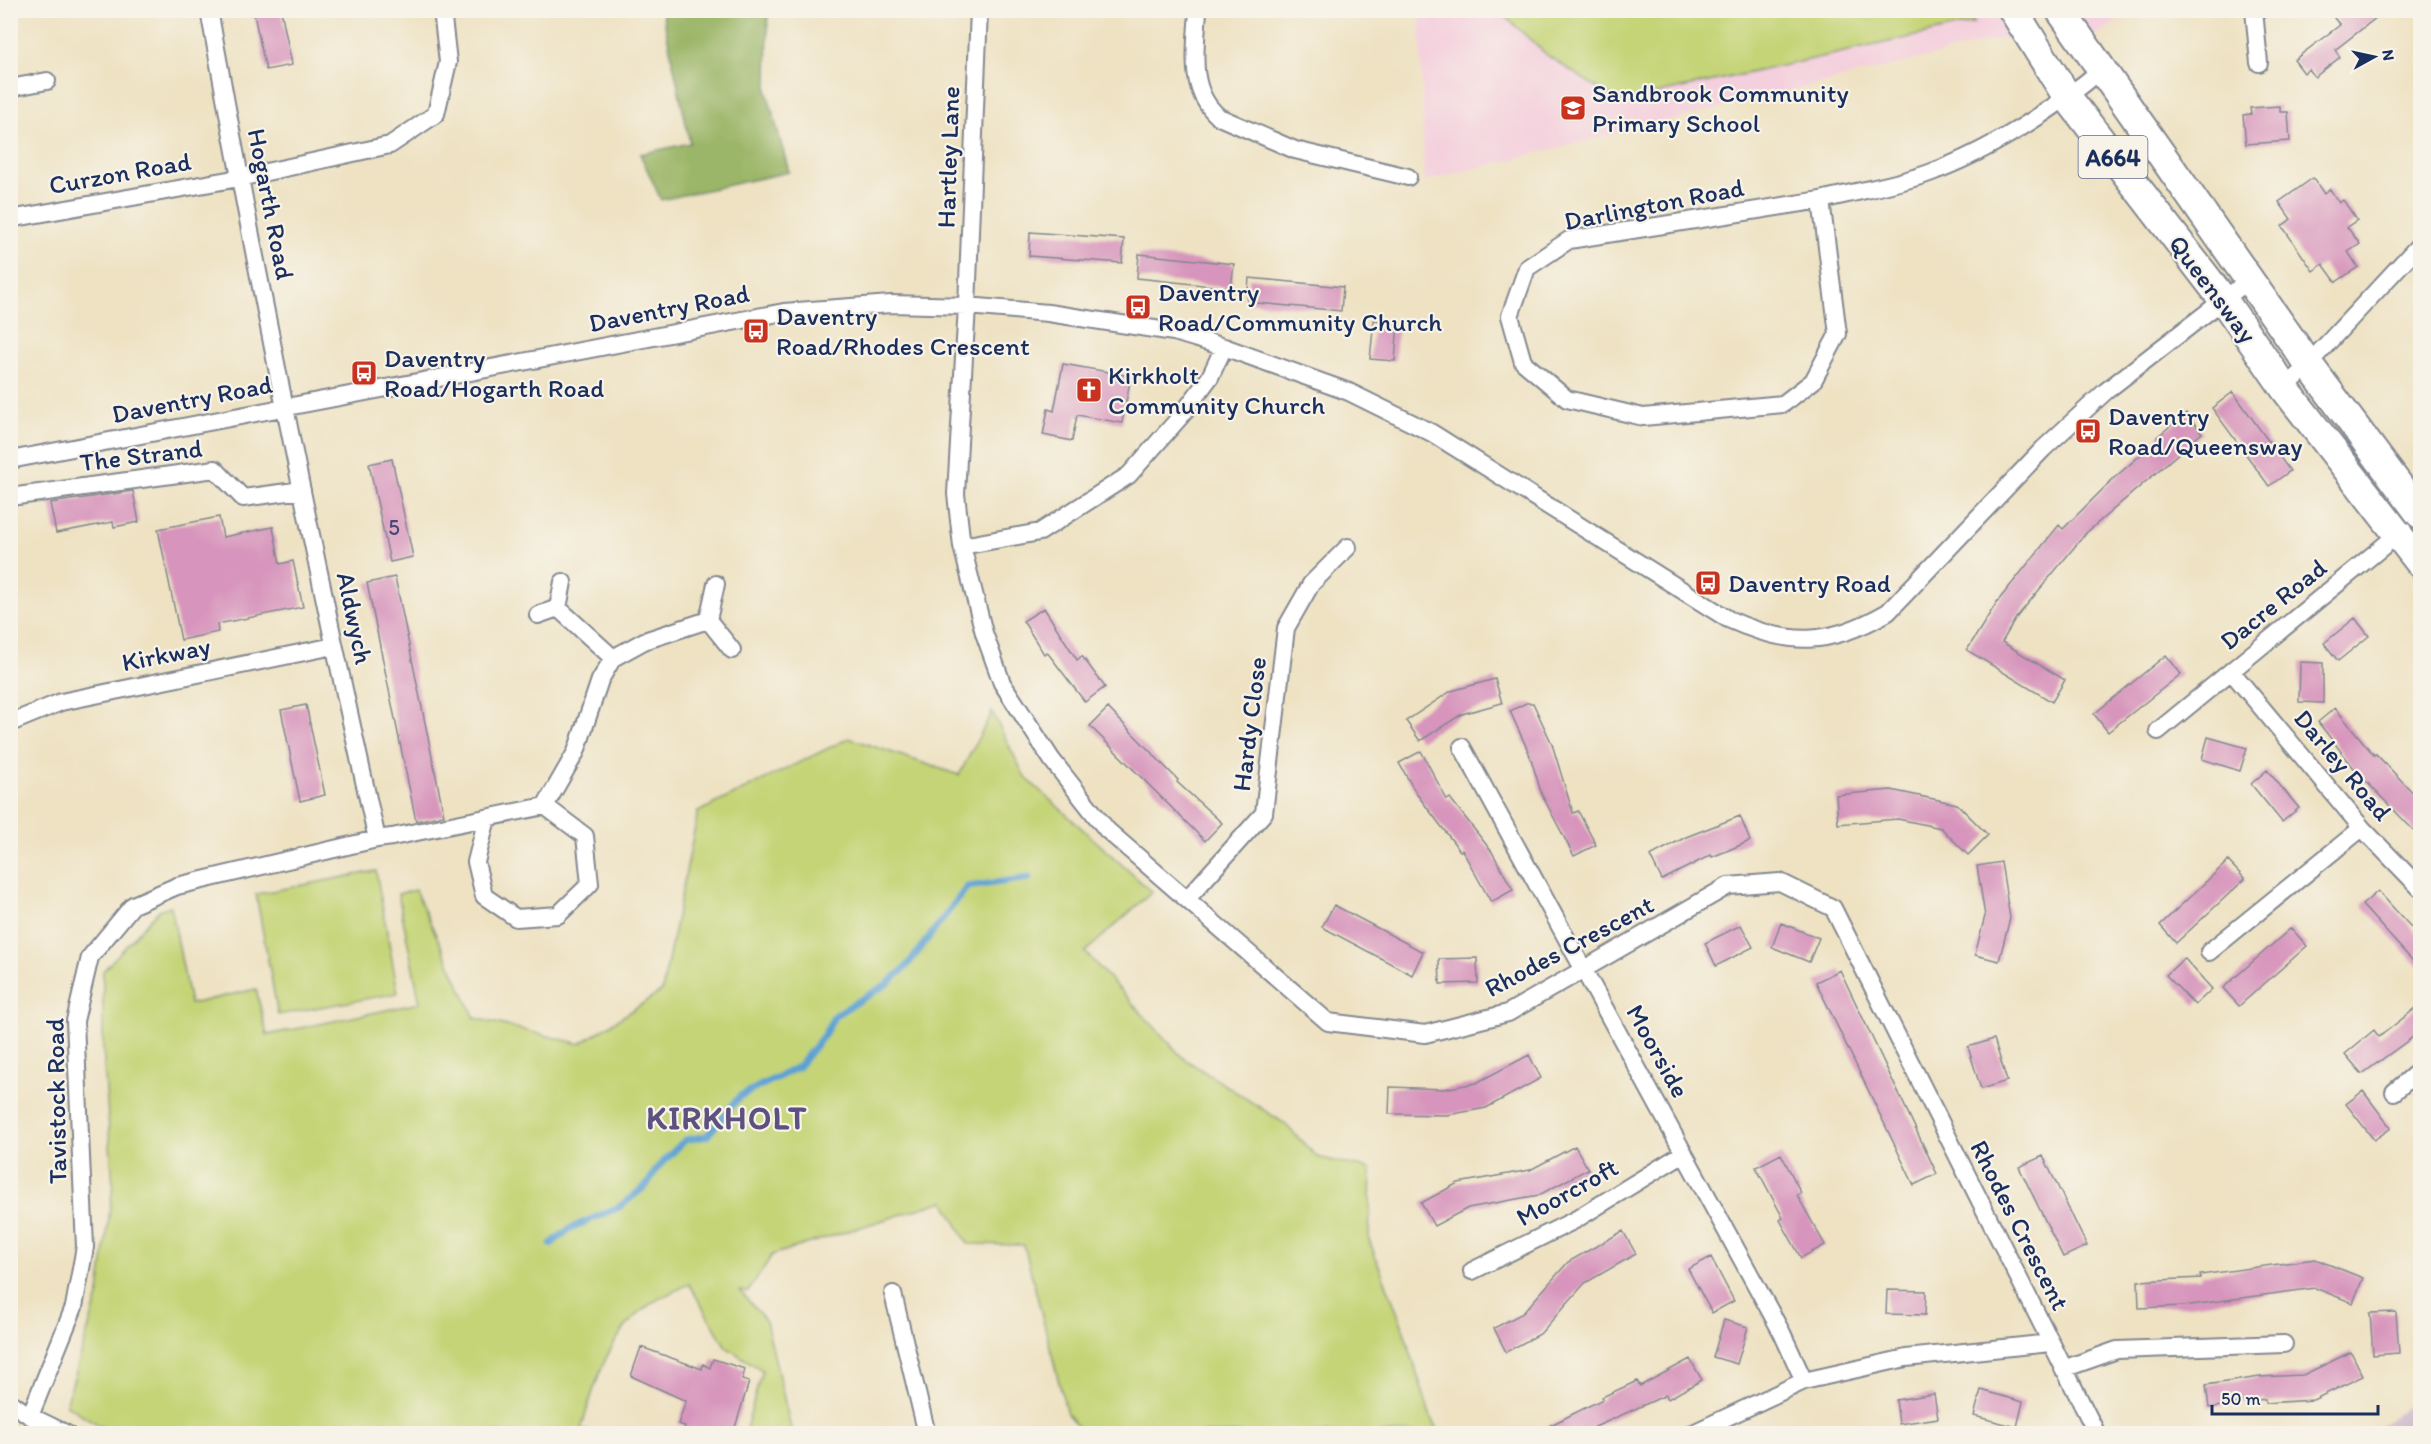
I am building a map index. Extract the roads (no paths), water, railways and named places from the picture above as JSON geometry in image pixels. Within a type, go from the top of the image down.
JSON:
[{"type":"highway","name":"Queensway","points":[[2013,10],[2068,98],[2222,298],[2285,389],[2421,563]]},
{"type":"highway","name":"Queensway","points":[[2060,10],[2309,365],[2421,516]]},
{"type":"street","name":"Hogarth Road","points":[[208,10],[285,406]]},
{"type":"street","name":"Curzon Road","points":[[10,219],[239,178],[390,145],[436,114],[448,62],[442,10]]},
{"type":"street","name":"Hartley Lane","points":[[968,306],[979,10]]},
{"type":"street","points":[[1198,10],[1196,80],[1209,109],[1219,117],[1295,150],[1408,177]]},
{"type":"street","points":[[2254,10],[2259,63]]},
{"type":"street","name":"Darlington Road","points":[[1821,200],[1838,334],[1813,381],[1783,404],[1643,417],[1567,399],[1523,362],[1510,316],[1527,268],[1569,240],[1821,200],[1932,172],[1993,142],[2068,98],[2101,70]]},
{"type":"street","points":[[10,88],[47,81]]},
{"type":"street","points":[[2285,389],[2421,243]]},
{"type":"street","name":"Daventry Road","points":[[10,460],[784,312],[891,304],[968,306],[1048,313],[1174,332],[1224,347],[1349,392],[1432,433],[1728,619],[1775,636],[1817,639],[1834,637],[1861,627],[1888,612],[2043,449],[2106,391],[2222,298],[2249,280]]},
{"type":"street","name":"Rhodes Crescent","points":[[968,306],[956,494],[962,546],[984,633],[1002,683],[1052,760],[1107,830],[1328,1022],[1425,1034],[1508,1013],[1728,886],[1780,882],[1833,908],[2097,1434]]},
{"type":"street","points":[[962,546],[1040,532],[1129,475],[1181,416],[1210,377],[1224,347]]},
{"type":"street","name":"Aldwych","points":[[285,406],[334,646],[377,839]]},
{"type":"street","name":"The Strand","points":[[10,497],[215,469],[243,498],[302,490]]},
{"type":"street","name":"Dacre Road","points":[[2158,731],[2421,516]]},
{"type":"street","name":"Hardy Close","points":[[1186,899],[1264,813],[1286,628],[1311,584],[1348,547]]},
{"type":"street","points":[[558,608],[563,582]]},
{"type":"street","points":[[708,620],[716,584]]},
{"type":"street","points":[[538,615],[558,608]]},
{"type":"street","points":[[558,608],[613,658]]},
{"type":"street","points":[[708,620],[732,650]]},
{"type":"street","points":[[545,806],[585,836],[590,884],[558,915],[516,918],[483,896],[476,862],[487,818],[545,806],[576,752],[600,680],[613,658],[644,641],[708,620]]},
{"type":"street","name":"Kirkway","points":[[10,723],[61,702],[334,646]]},
{"type":"street","name":"Darley Road","points":[[2231,671],[2362,828],[2421,888]]},
{"type":"street","name":"Moorside","points":[[1462,747],[1782,1333],[1804,1381]]},
{"type":"street","name":"Tavistock Road","points":[[30,1416],[75,1306],[85,1247],[75,1021],[90,957],[133,905],[177,885],[377,839],[487,818]]},
{"type":"street","points":[[2209,952],[2362,828]]},
{"type":"street","points":[[2394,1092],[2421,1070]]},
{"type":"street","name":"Moorcroft","points":[[1472,1271],[1575,1220],[1684,1153]]},
{"type":"street","points":[[893,1294],[927,1434]]},
{"type":"street","points":[[1692,1434],[1804,1381],[1906,1358],[2050,1343]]},
{"type":"street","points":[[2063,1369],[2117,1350],[2283,1344]]},
{"type":"street","points":[[10,1402],[30,1416],[67,1434]]},
{"type":"waterway","points":[[551,1244],[569,1229],[619,1207],[646,1186],[658,1167],[685,1140],[707,1136],[740,1096],[798,1067],[824,1035],[835,1015],[887,984],[906,967],[967,887],[1029,878]]},
{"type":"place","name":"Sandbrook Community Primary School","points":[[1573,108]]},
{"type":"place","name":"Daventry Road/Community Church","points":[[1138,307]]},
{"type":"place","name":"Daventry Road/Rhodes Crescent","points":[[756,331]]},
{"type":"place","name":"Daventry Road/Hogarth Road","points":[[364,373]]},
{"type":"place","name":"Kirkholt Community Church","points":[[1089,390]]},
{"type":"place","name":"Daventry Road/Queensway","points":[[2088,431]]},
{"type":"place","name":"Daventry Road","points":[[1708,583]]},
{"type":"district","name":"KIRKHOLT","points":[[727,1118]]}]
